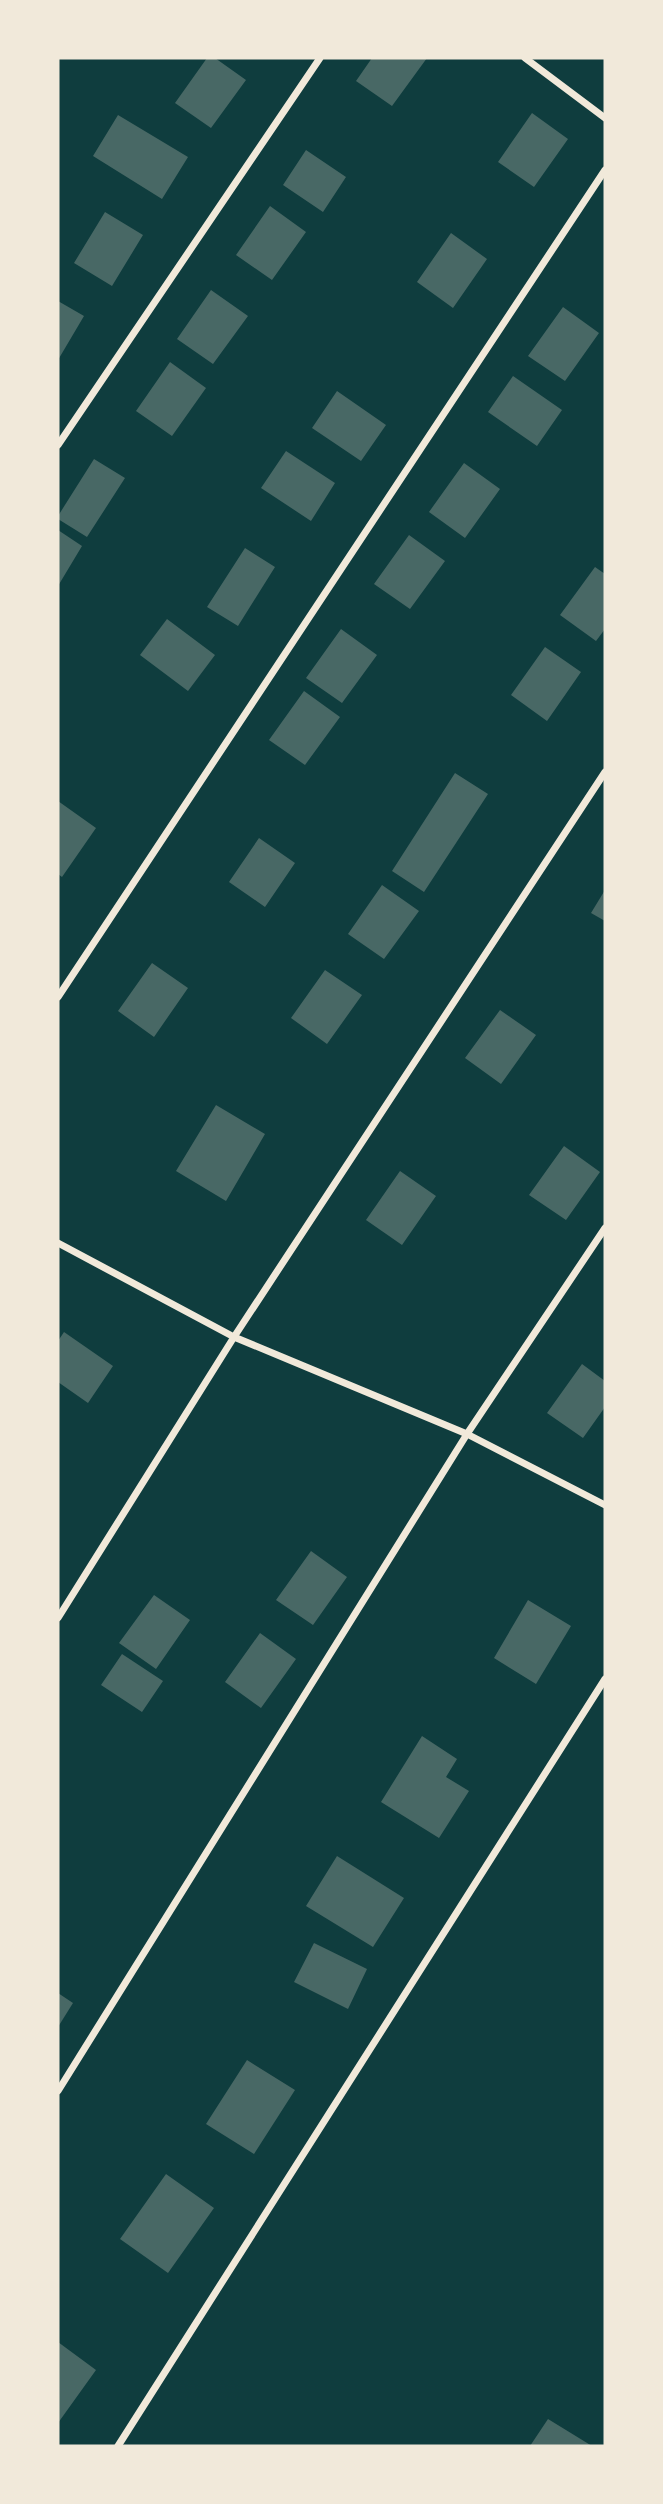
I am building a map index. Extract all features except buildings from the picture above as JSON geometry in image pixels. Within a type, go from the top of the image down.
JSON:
[{"type":"street","points":[[58,446],[320,58]]},
{"type":"street","points":[[525,58],[605,118]]},
{"type":"street","points":[[58,997],[605,170]]},
{"type":"street","points":[[58,1618],[234,1337],[605,772]]},
{"type":"street","points":[[58,2091],[467,1434],[605,1228]]},
{"type":"street","points":[[58,1243],[234,1337],[467,1434],[605,1505]]},
{"type":"street","points":[[118,2446],[605,1679]]}]
